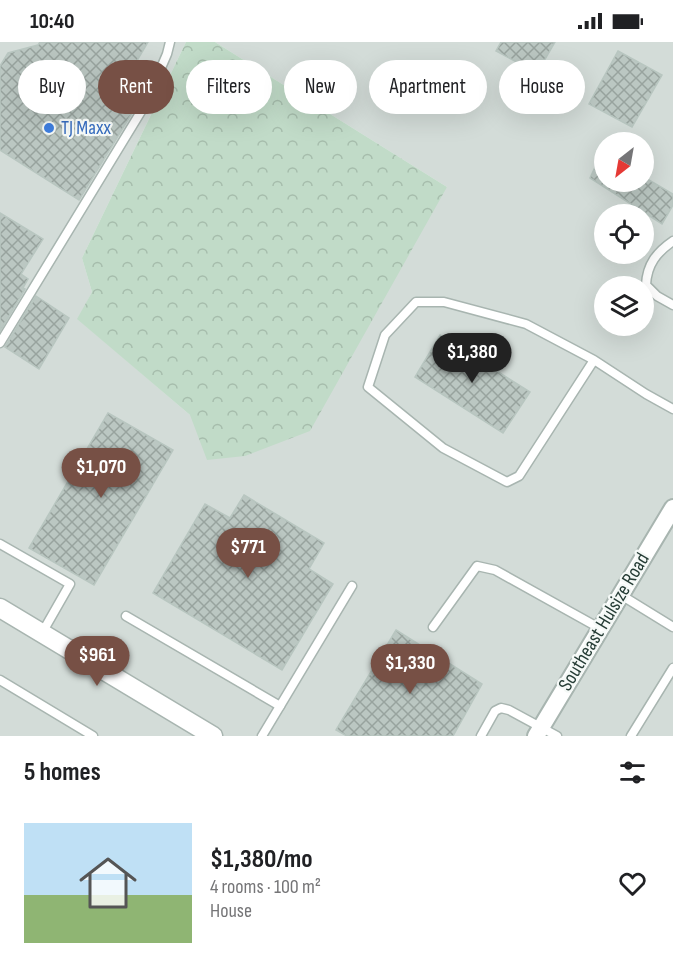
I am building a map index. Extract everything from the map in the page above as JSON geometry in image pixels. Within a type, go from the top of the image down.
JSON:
[{"type":"street","name":"Southeast Hulsize Road","points":[[539,731],[673,508]]},
{"type":"street","points":[[0,608],[213,736]]},
{"type":"lane","points":[[0,343],[145,105],[170,42]]},
{"type":"lane","points":[[673,241],[657,253],[646,272],[646,285],[657,296],[673,305]]},
{"type":"lane","points":[[594,360],[519,476],[507,482],[442,448],[368,387],[385,334],[416,302],[444,302],[526,324],[594,360],[673,409]]},
{"type":"lane","points":[[0,544],[70,584],[42,633]]},
{"type":"lane","points":[[433,627],[477,566],[495,570],[601,628]]},
{"type":"lane","points":[[262,736],[352,586]]},
{"type":"lane","points":[[621,595],[673,627]]},
{"type":"lane","points":[[126,616],[280,706]]},
{"type":"lane","points":[[631,736],[673,668]]},
{"type":"lane","points":[[0,680],[93,736]]},
{"type":"lane","points":[[481,736],[495,711],[501,708],[509,710],[539,731],[557,736]]},
{"type":"shaded area","points":[[0,42],[186,42],[174,67],[174,60],[98,60],[98,114],[151,114],[82,258],[92,292],[78,319],[190,415],[447,187],[330,114],[357,114],[357,60],[284,60],[284,85],[272,78],[272,60],[244,60],[215,42],[673,42],[673,736],[0,736]]},
{"type":"green space","points":[[186,42],[215,42],[244,60],[186,60],[186,114],[272,114],[272,78],[284,85],[284,114],[330,114],[447,187],[310,431],[245,456],[207,460],[190,415],[77,319],[92,292],[82,258],[151,114],[174,114],[174,67]]},
{"type":"building","points":[[40,42],[148,42],[137,60],[98,60],[98,114],[132,114],[79,200],[0,150],[0,66],[8,53],[38,45]]},
{"type":"building","points":[[501,42],[555,42],[545,60],[513,60],[496,51]]},
{"type":"building","points":[[618,51],[662,75],[632,127],[589,104]]},
{"type":"building","points":[[654,183],[673,194],[673,205],[662,224],[654,219],[654,204],[631,204],[612,192],[654,192]]},
{"type":"building","points":[[0,213],[43,239],[21,274],[28,279],[23,288],[25,289],[0,331]]},
{"type":"building","points":[[36,296],[69,318],[39,369],[5,347]]},
{"type":"building","points":[[440,335],[530,392],[503,433],[415,377]]},
{"type":"building","points":[[108,413],[173,450],[94,585],[29,548]]},
{"type":"building","points":[[244,495],[324,543],[309,569],[333,584],[282,670],[153,593],[205,504],[230,518]]},
{"type":"building","points":[[396,630],[482,684],[453,736],[347,736],[336,730]]},
{"type":"place","name":"TJ Maxx","points":[[49,128]]}]
